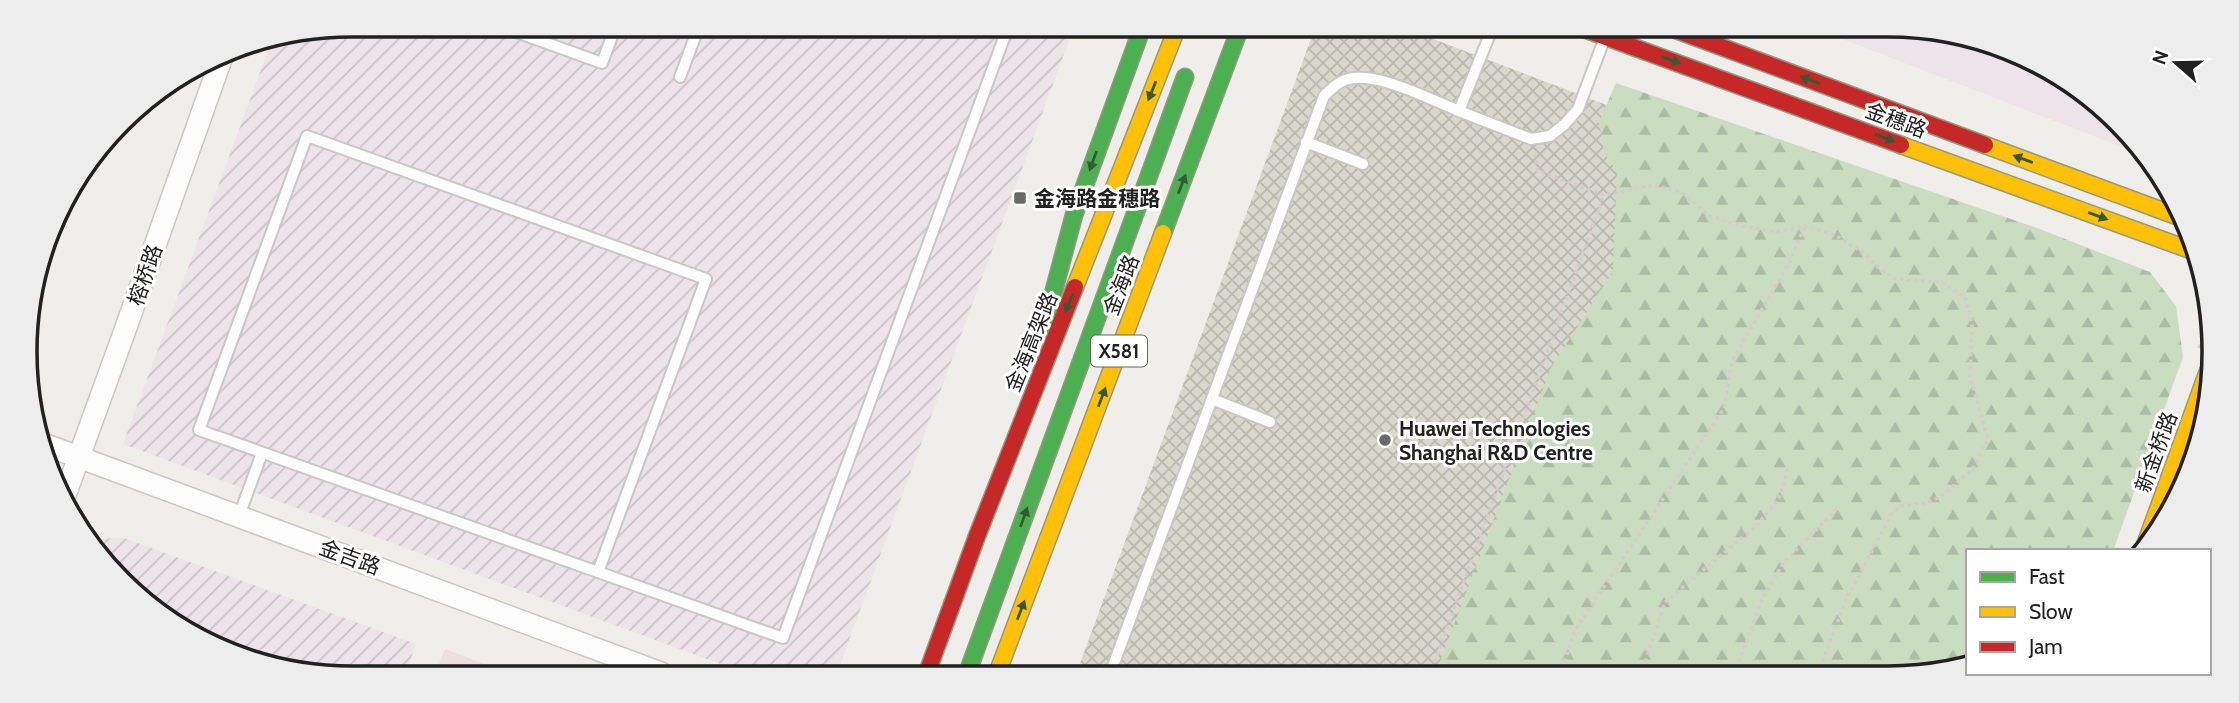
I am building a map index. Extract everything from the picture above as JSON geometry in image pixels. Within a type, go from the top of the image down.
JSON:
[{"type":"main road","points":[[1047,319],[1073,215],[1139,37]]},
{"type":"main road","points":[[918,666],[1047,319],[1157,37]]},
{"type":"main road","name":"金海高架路","points":[[930,666],[982,523],[1173,37]]},
{"type":"main road","name":"金海路","points":[[1000,666],[1237,37]]},
{"type":"main road","name":"金穗路","points":[[1609,37],[2185,248]]},
{"type":"main road","name":"金穗路","points":[[1695,37],[2171,214]]},
{"type":"main road","points":[[970,666],[1189,67]]},
{"type":"main road","name":"新金桥路","points":[[2156,516],[2200,393]]},
{"type":"street","name":"榕桥路","points":[[68,488],[219,66]]},
{"type":"street","name":"金吉路","points":[[51,446],[642,666]]},
{"type":"lane","points":[[530,37],[602,63],[611,37]]},
{"type":"lane","points":[[680,77],[695,37]]},
{"type":"lane","points":[[598,572],[706,279],[307,136],[199,430],[783,638],[1004,37]]},
{"type":"lane","points":[[1459,111],[1489,37]]},
{"type":"lane","points":[[1113,666],[1324,96],[1342,81],[1363,76],[1383,81],[1531,139],[1550,136],[1565,124],[1578,108],[1606,37]]},
{"type":"lane","points":[[1306,142],[1363,164]]},
{"type":"lane","points":[[1212,399],[1270,422]]},
{"type":"lane","points":[[239,516],[262,453]]},
{"type":"path","points":[[1531,139],[1538,171],[1604,195],[1653,185],[1681,192],[1708,215],[1737,225],[1777,232],[1805,226],[1835,235],[1865,254],[1895,279],[1941,282],[1965,297],[1972,323],[1970,376],[1988,440],[1972,470],[1940,497],[1925,503],[1901,506],[1891,515],[1847,598],[1821,666]]},
{"type":"path","points":[[1433,666],[1604,195]]},
{"type":"path","points":[[1563,666],[1575,630],[1724,408],[1732,361],[1789,263],[1805,226]]},
{"type":"path","points":[[1644,666],[1665,602],[1757,525],[1779,498],[1788,468]]},
{"type":"path","points":[[1737,666],[1763,597],[1784,562],[1838,508]]},
{"type":"shaded area","points":[[331,37],[1070,37],[840,666],[726,666],[123,444],[269,47]]},
{"type":"shaded area","points":[[1312,37],[1428,37],[2102,294],[1969,549],[1966,549],[1966,657],[1908,666],[1079,666]]},
{"type":"shaded area","points":[[1837,37],[1929,39],[1989,53],[2027,69],[2062,90],[2095,115],[2129,150]]},
{"type":"shaded area","points":[[124,538],[416,644],[408,666],[310,664],[250,650],[212,634],[160,601],[129,574],[99,539]]},
{"type":"shaded area","points":[[445,649],[490,666],[438,666]]},
{"type":"green space","points":[[1616,83],[2037,228],[2150,272],[2176,306],[2183,357],[2114,549],[1966,549],[1966,657],[1929,664],[1438,666],[1551,368],[1613,271],[1617,172],[1604,153],[1599,122]]},
{"type":"traffic: fast","points":[[1045,324],[1074,215],[1139,37]]},
{"type":"traffic: fast","points":[[1163,233],[1237,37]]},
{"type":"traffic: fast","points":[[970,666],[1185,77]]},
{"type":"traffic: slow","points":[[1075,287],[1173,37]]},
{"type":"traffic: slow","points":[[1901,145],[2185,248]]},
{"type":"traffic: slow","points":[[1985,145],[2171,214]]},
{"type":"traffic: slow","points":[[1000,666],[1163,233]]},
{"type":"traffic: slow","points":[[2156,516],[2200,393]]},
{"type":"traffic: jam","points":[[1606,37],[1901,145]]},
{"type":"traffic: jam","points":[[1695,37],[1985,145]]},
{"type":"traffic: jam","points":[[930,666],[977,536],[1075,287]]},
{"type":"place","name":"金海路金穗路","points":[[1020,198]]},
{"type":"place","name":"Huawei Technologies Shanghai R&D Centre","points":[[1385,440]]}]
